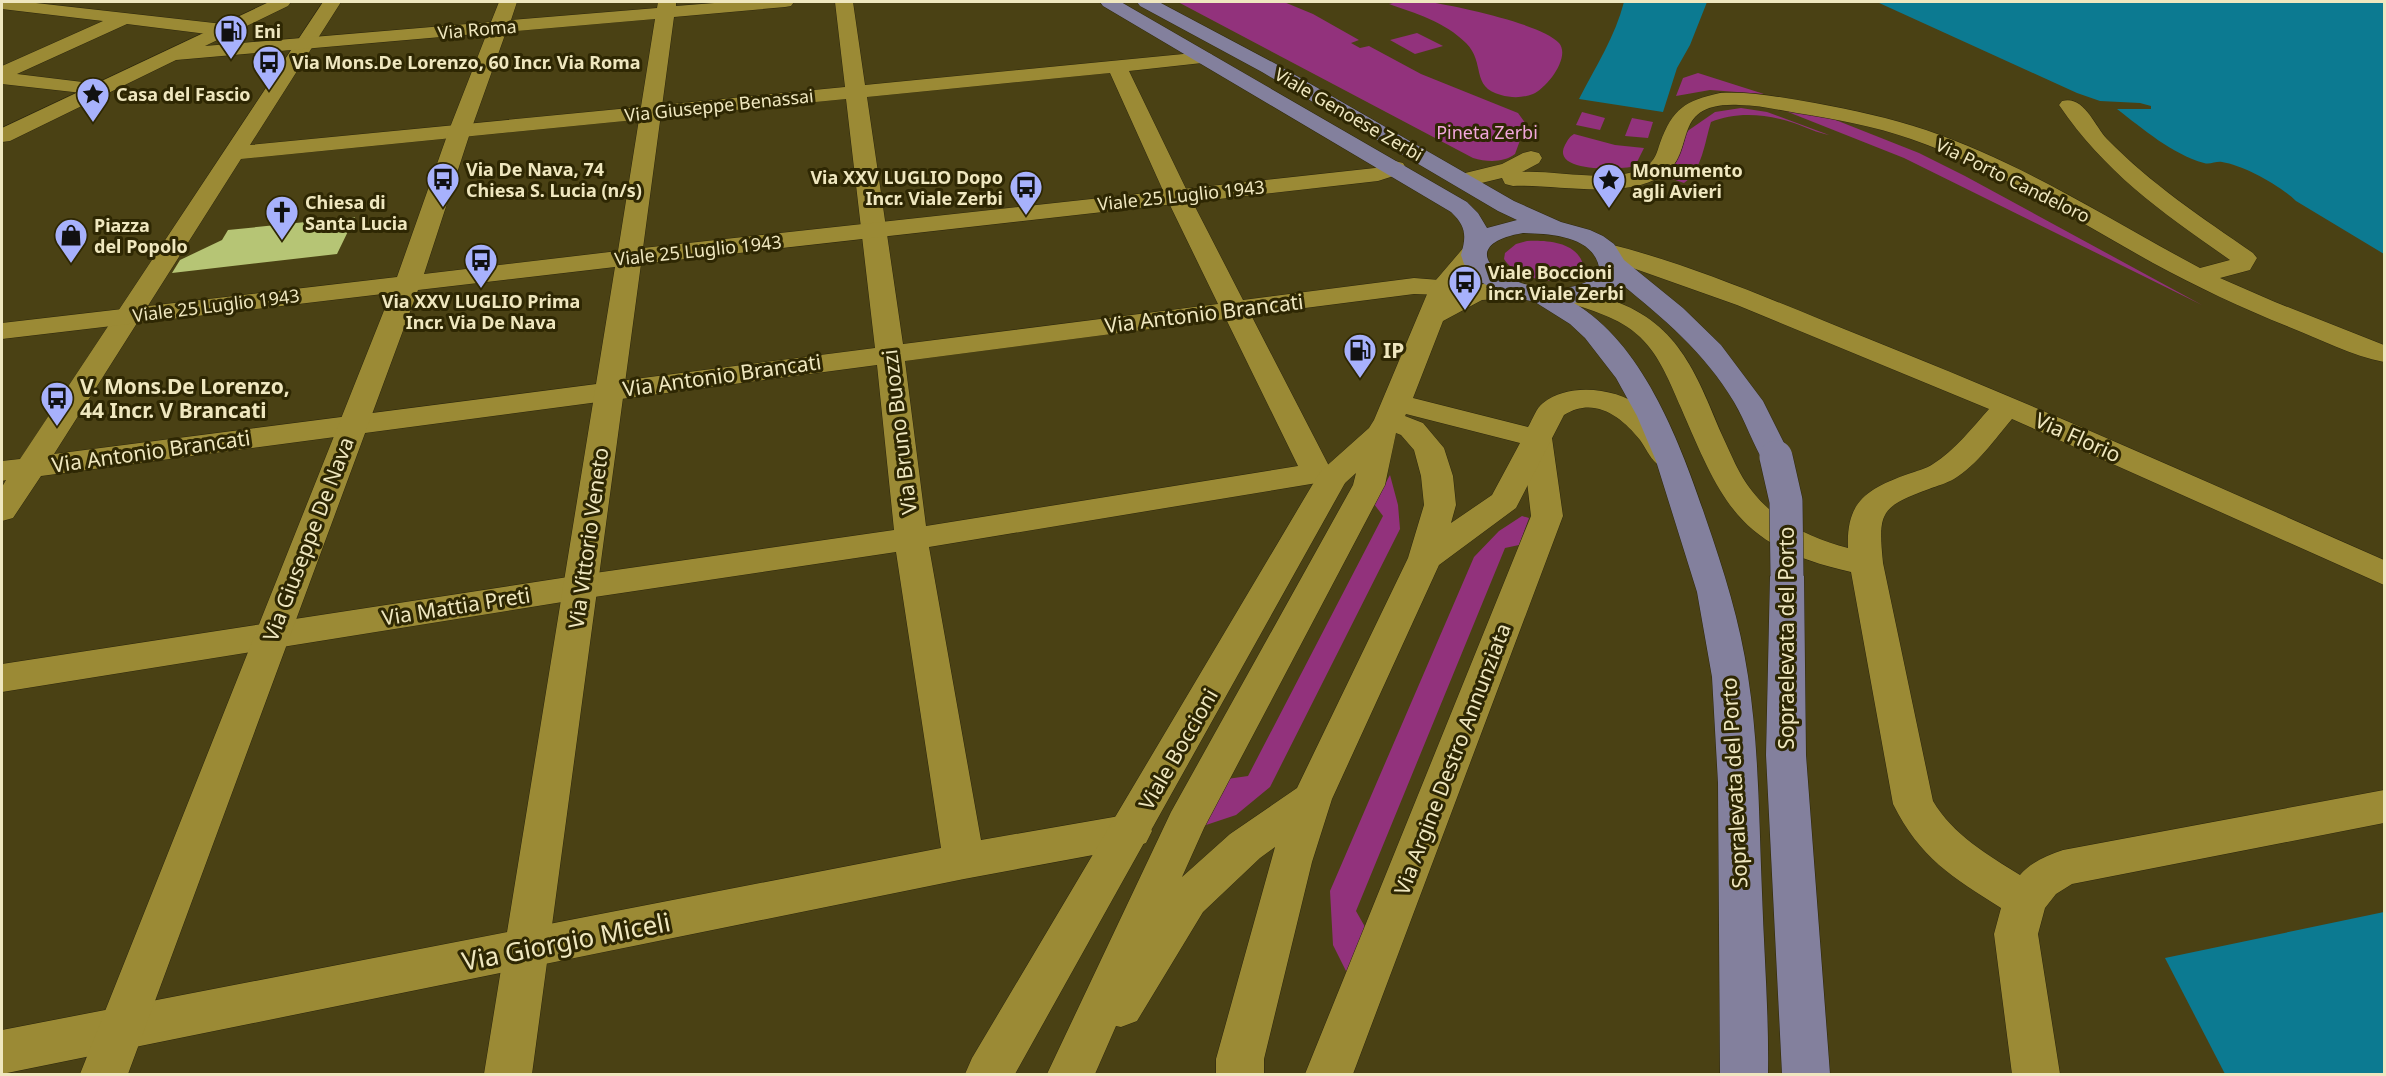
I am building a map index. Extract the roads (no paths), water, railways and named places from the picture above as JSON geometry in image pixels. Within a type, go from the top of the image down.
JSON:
[{"type":"main road","name":"Viale Genoese Zerbi","points":[[1109,2],[1395,168],[1464,211],[1476,227],[1474,260],[1487,276],[1545,294]]},
{"type":"main road","name":"Viale Genoese Zerbi","points":[[1146,2],[1269,68],[1527,217],[1585,237],[1610,257]]},
{"type":"main road","name":"Viale Genoese Zerbi","points":[[1476,246],[1493,233],[1510,227],[1552,227]]},
{"type":"main road","points":[[1545,294],[1593,290],[1608,282],[1613,275],[1610,257]]},
{"type":"main road","name":"Sopraelevata del Porto","points":[[1610,257],[1681,319],[1720,362],[1746,398],[1768,439],[1783,476],[1787,502],[1786,755],[1806,1074]]},
{"type":"main road","name":"Sopralevata del Porto","points":[[1545,294],[1580,318],[1595,332],[1629,376],[1652,416],[1671,461],[1714,592],[1730,677],[1738,783],[1744,1074]]},
{"type":"street","points":[[2,136],[282,2]]},
{"type":"street","points":[[2,511],[332,2]]},
{"type":"street","name":"Via Roma","points":[[170,55],[306,44],[503,14],[785,2]]},
{"type":"street","name":"Via Bruno Buozzi","points":[[844,2],[890,353],[911,539],[964,861]]},
{"type":"street","points":[[2,4],[223,30]]},
{"type":"street","points":[[2,75],[155,6]]},
{"type":"street","name":"Via Vittorio Veneto","points":[[508,1074],[667,7]]},
{"type":"street","name":"Via Giuseppe De Nava","points":[[104,1074],[408,283],[460,130],[503,14]]},
{"type":"street","name":"Via Giuseppe Benassai","points":[[235,153],[1204,58]]},
{"type":"street","points":[[1117,66],[1233,309],[1325,475]]},
{"type":"street","points":[[2,75],[100,89]]},
{"type":"street","name":"Via Porto Candeloro","points":[[1513,179],[1536,177],[1604,181],[1646,174],[1663,163],[1671,136],[1692,107],[1704,102],[1721,99],[1762,101],[1850,116],[1932,140],[1988,164],[2197,276],[2276,313],[2385,354]]},
{"type":"street","points":[[2069,105],[2080,117],[2088,132],[2123,168],[2163,202],[2244,258],[2241,265],[2197,276]]},
{"type":"street","points":[[1535,158],[1549,159],[1557,165],[1552,171],[1471,184],[1535,158]]},
{"type":"street","name":"Viale 25 Luglio 1943","points":[[2,331],[630,257],[1378,174],[1395,168]]},
{"type":"street","name":"Viale Boccioni","points":[[1071,1074],[1185,824],[1369,485],[1389,419],[1443,287],[1476,246]]},
{"type":"street","name":"Via Florio","points":[[1610,257],[1672,271],[1768,308],[2008,406],[2380,567]]},
{"type":"street","name":"Via Antonio Brancati","points":[[2,471],[1233,309],[1414,286],[1443,287]]},
{"type":"street","points":[[1431,317],[1462,297],[1486,290],[1545,294],[1623,313],[1651,332],[1668,354],[1683,379],[1730,482],[1742,501],[1778,532],[1816,552],[1866,563]]},
{"type":"street","points":[[1425,558],[1505,501],[1552,410],[1558,405],[1578,399],[1605,401],[1629,411],[1671,461]]},
{"type":"street","points":[[2008,406],[1957,460],[1942,472],[1893,490],[1867,512],[1863,532],[1866,563],[1913,804],[1922,824],[1948,851],[2025,900]]},
{"type":"street","points":[[1389,419],[1537,438]]},
{"type":"street","points":[[1240,1074],[1240,1059],[1288,873],[1312,799],[1425,558],[1440,505],[1437,476],[1429,448],[1412,429],[1389,419]]},
{"type":"street","name":"Viale Boccioni","points":[[989,1074],[1131,831],[1325,475],[1389,419]]},
{"type":"street","name":"Via Argine Destro Annunziata","points":[[1329,1074],[1547,516],[1537,438]]},
{"type":"street","name":"Via Mattia Preti","points":[[2,678],[272,634],[1325,475]]},
{"type":"street","points":[[1078,1074],[1188,899],[1245,846],[1312,799]]},
{"type":"street","points":[[2036,1074],[2016,934],[2025,900],[2041,881],[2063,868],[2385,807]]},
{"type":"street","name":"Via Giorgio Miceli","points":[[2,1053],[964,861],[1131,831]]},
{"type":"water","points":[[1624,2],[1707,2],[1690,45],[1677,68],[1663,112],[1579,99],[1610,39]]},
{"type":"water","points":[[1877,2],[2384,2],[2384,254],[2261,177],[2231,164],[2206,163],[2181,154],[2117,109],[2151,109],[2151,106],[2140,103],[2100,101],[2077,93]]},
{"type":"water","points":[[2384,912],[2384,1074],[2225,1074],[2165,958]]},
{"type":"place","name":"Eni","points":[[231,60]]},
{"type":"place","name":"Via Mons.De Lorenzo, 60 Incr. Via Roma","points":[[269,91]]},
{"type":"place","name":"Casa del Fascio","points":[[93,123]]},
{"type":"place","name":"Via De Nava, 74 Chiesa S. Lucia (n/s)","points":[[443,208]]},
{"type":"place","name":"Monumento agli Avieri","points":[[1609,209]]},
{"type":"place","name":"Via XXV LUGLIO Dopo Incr. Viale Zerbi","points":[[1026,216]]},
{"type":"place","name":"Chiesa di Santa Lucia","points":[[282,241]]},
{"type":"place","name":"Piazza del Popolo","points":[[71,264]]},
{"type":"place","name":"Via XXV LUGLIO Prima Incr. Via De Nava","points":[[481,289]]},
{"type":"place","name":"Viale Boccioni incr. Viale Zerbi","points":[[1465,311]]},
{"type":"place","name":"IP","points":[[1360,379]]},
{"type":"place","name":"V. Mons.De Lorenzo, 44 Incr. V Brancati","points":[[57,427]]},
{"type":"park label","name":"Pineta Zerbi","points":[[1487,132]]}]
